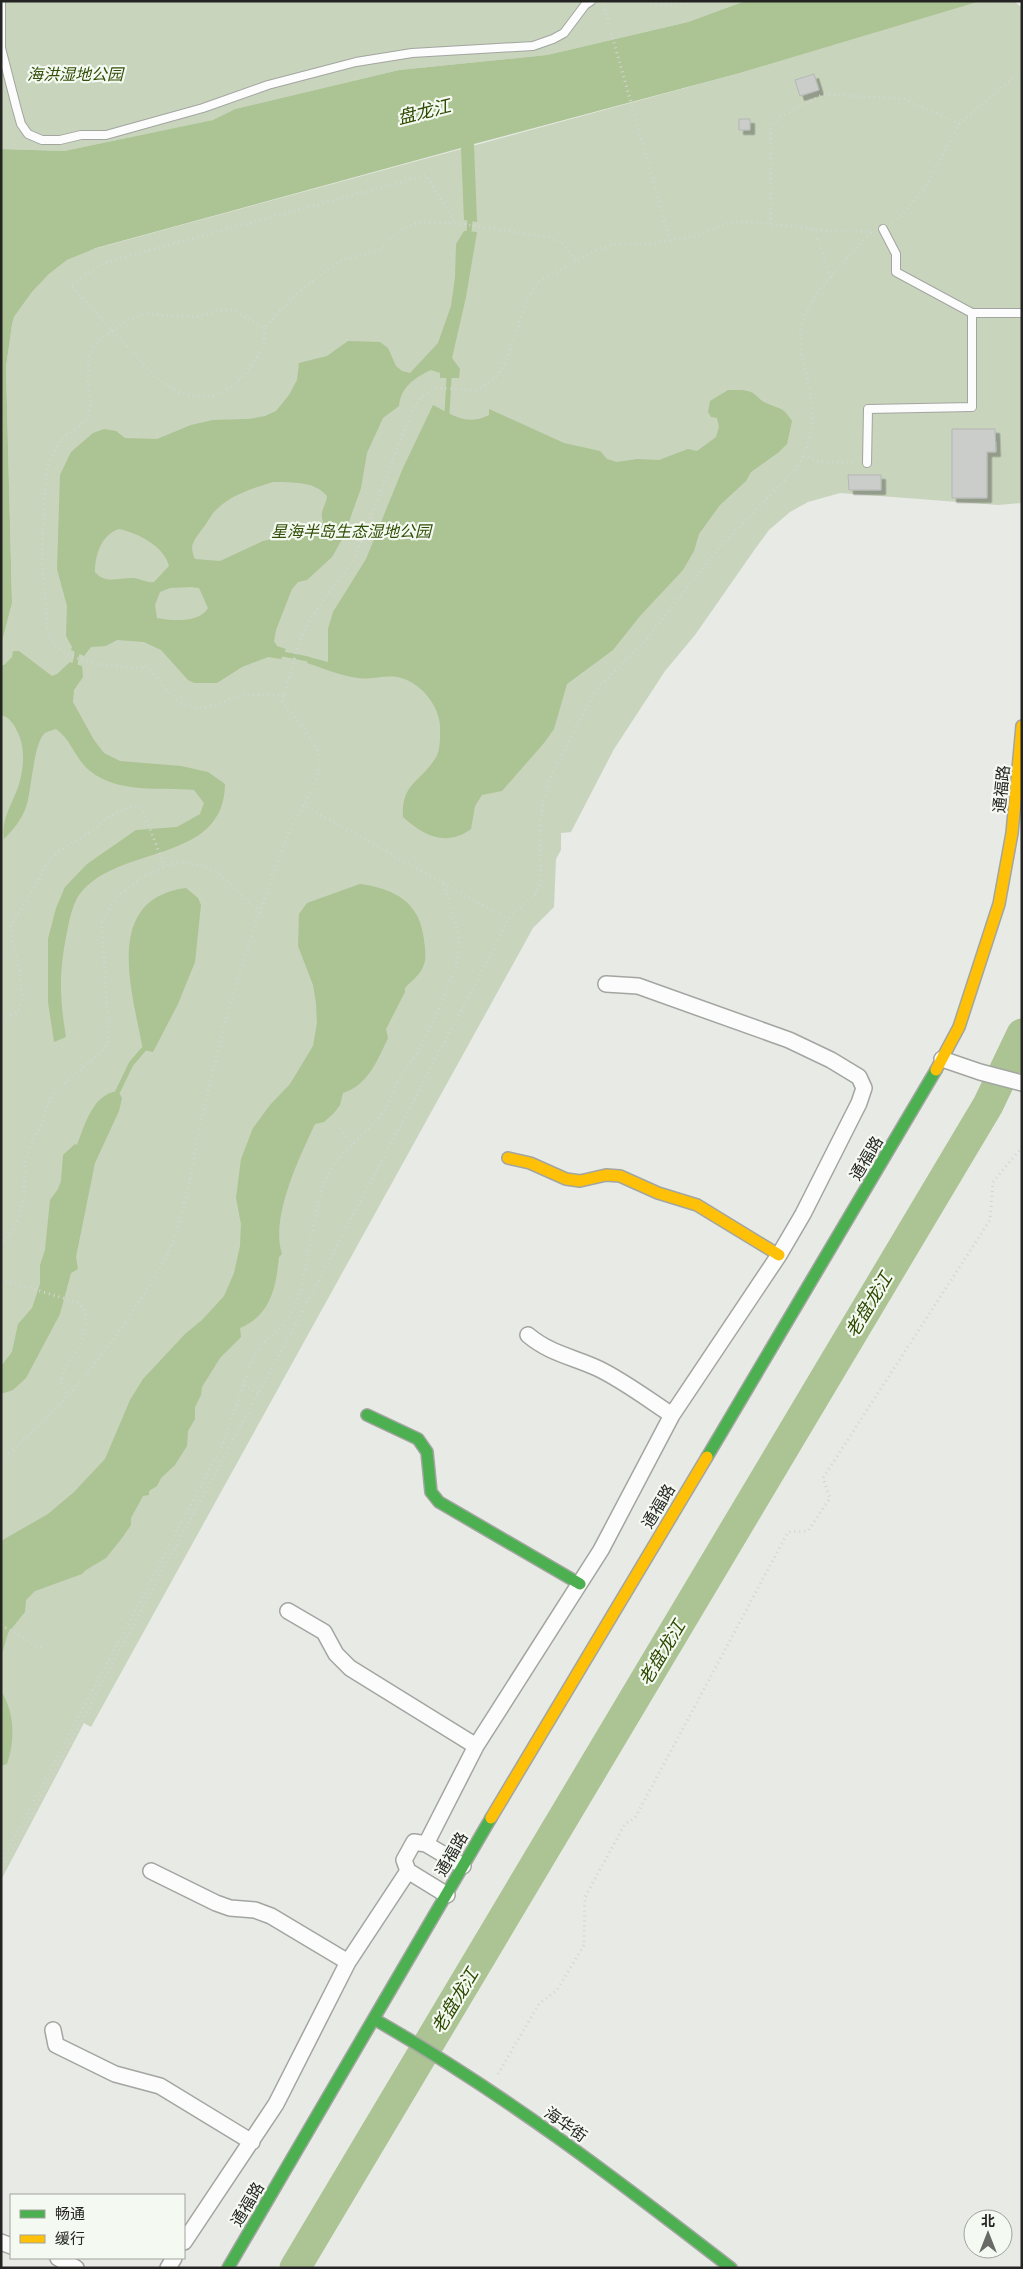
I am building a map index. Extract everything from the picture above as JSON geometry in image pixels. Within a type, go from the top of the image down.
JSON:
[{"type":"street","name":"通福路","points":[[228,2268],[463,1866],[960,1027],[999,904],[1012,833],[1022,726]]},
{"type":"street","points":[[426,1844],[476,1746],[601,1550],[672,1415],[780,1255],[859,1104],[864,1088],[859,1077],[831,1060],[789,1040],[638,986],[606,984]]},
{"type":"street","points":[[942,1059],[980,1072],[1022,1083]]},
{"type":"street","points":[[508,1158],[530,1163],[566,1179],[580,1181],[606,1175],[620,1176],[658,1193],[697,1205],[780,1255]]},
{"type":"street","points":[[528,1336],[541,1346],[565,1357],[598,1368],[672,1415]]},
{"type":"street","points":[[367,1415],[418,1439],[427,1452],[431,1492],[439,1502],[580,1584]]},
{"type":"street","points":[[288,1611],[324,1632],[336,1654],[350,1668],[476,1746]]},
{"type":"street","points":[[447,1895],[408,1871],[404,1860],[414,1842],[426,1844],[463,1866]]},
{"type":"street","points":[[151,1871],[216,1903],[230,1908],[254,1910],[270,1916],[348,1962]]},
{"type":"street","points":[[185,2241],[276,2104],[348,1962],[408,1871]]},
{"type":"street","name":"海华街","points":[[374,2019],[443,2058],[575,2149],[732,2268]]},
{"type":"street","points":[[53,2030],[56,2045],[115,2074],[160,2086],[252,2142]]},
{"type":"street","points":[[60,2259],[76,2268]]},
{"type":"lane","points":[[1,1],[2,48],[22,124],[28,134],[42,140],[60,140],[81,135],[106,135],[203,108],[268,85],[356,62],[412,53],[533,46],[553,40],[564,33],[591,1]]},
{"type":"lane","points":[[883,228],[896,254],[896,272],[972,313],[1022,313]]},
{"type":"lane","points":[[868,463],[868,409],[972,407],[972,313]]},
{"type":"path","points":[[602,1],[670,240]]},
{"type":"path","points":[[641,1],[650,5],[669,6],[693,1]]},
{"type":"path","points":[[1,1460],[27,1438],[88,1373],[121,1329],[162,1265],[177,1235],[189,1190],[210,1084],[260,912],[290,831],[317,776],[320,762],[314,744],[282,701],[306,627],[323,598],[346,571],[356,555],[413,408],[434,388],[478,390],[497,376],[506,361],[528,298],[538,282],[597,250],[616,244],[650,244],[697,236],[732,222],[746,221],[856,232],[873,232],[883,228],[903,214],[926,186],[959,124],[1012,78],[1022,76]]},
{"type":"path","points":[[771,224],[771,128],[778,118],[808,102],[824,94],[904,99],[959,124]]},
{"type":"path","points":[[284,695],[241,696],[210,707],[193,707],[180,702],[167,692],[148,667],[90,663],[66,653],[51,642],[48,635],[42,563],[47,468],[63,438],[87,419],[91,404],[88,381],[89,355],[98,341],[113,330],[126,321],[145,314],[196,317],[221,310],[233,310],[264,328],[266,336],[262,349],[244,378],[232,388],[219,395],[184,394],[168,387],[154,376],[113,330],[71,285],[103,263],[426,175],[456,224]]},
{"type":"path","points":[[264,328],[294,296],[340,261],[377,251],[399,231],[418,222],[463,224],[548,237],[563,244],[576,261]]},
{"type":"path","points":[[814,229],[831,278]]},
{"type":"path","points":[[1,1871],[300,1316],[479,978],[508,919],[535,894],[541,881],[540,824],[543,801],[550,779],[590,700],[600,685],[645,642],[717,550],[796,469],[803,456],[813,425],[812,402],[800,350],[801,329],[813,299],[873,232]]},
{"type":"path","points":[[803,456],[831,463],[868,463]]},
{"type":"path","points":[[303,805],[508,919]]},
{"type":"path","points":[[1,1018],[16,1013],[20,1008],[22,1000],[19,965],[11,935],[11,924],[34,888],[46,864],[56,853],[107,818],[134,806],[142,809],[165,867]]},
{"type":"path","points":[[1,1246],[16,1226],[21,1212],[25,1160],[33,1139],[43,1123],[45,1112],[53,1094],[105,1048],[109,1039],[102,922],[116,896],[145,876],[176,862],[200,865],[217,872],[260,912]]},
{"type":"path","points":[[1,1863],[223,1444],[252,1360],[260,1346],[281,1326],[292,1311],[301,1292],[315,1218],[324,1183],[332,1166],[377,1121],[387,1106],[398,1080],[427,1033],[456,967],[458,933],[443,883]]},
{"type":"path","points":[[340,1128],[353,1145]]},
{"type":"path","points":[[488,2089],[539,2004],[557,1990],[584,1945],[585,1897],[626,1824],[635,1818],[788,1532],[808,1531],[830,1498],[822,1478],[990,1220],[993,1182],[1022,1147]]},
{"type":"path","points":[[1,1279],[79,1304],[86,1312],[85,1333],[81,1344],[62,1372],[61,1385],[68,1394]]},
{"type":"path","points":[[292,1311],[300,1316]]},
{"type":"path","points":[[244,1385],[258,1393]]},
{"type":"path","points":[[1,1625],[45,1650]]},
{"type":"path","points":[[79,1714],[84,1717]]},
{"type":"green space","name":"海洪湿地公园","points":[[1,1],[745,1],[688,22],[547,55],[399,70],[235,109],[214,120],[64,151],[1,149]]},
{"type":"green space","name":"星海半岛生态湿地公园","points":[[981,1],[1014,1],[1022,8],[1022,503],[998,505],[840,493],[808,502],[790,512],[769,530],[695,635],[665,671],[614,749],[571,832],[561,833],[561,850],[556,859],[554,907],[533,928],[91,1727],[84,1723],[1,1880],[1,646],[12,603],[6,367],[14,317],[32,292],[49,274],[67,260],[90,250],[740,73]]},
{"type":"water","name":"盘龙江","points":[[745,1],[981,1],[740,73],[474,144],[477,222],[464,220],[461,148],[96,248],[67,260],[49,274],[32,292],[14,317],[6,367],[12,603],[1,646],[1,149],[64,151],[213,120],[235,109],[399,70],[547,55],[688,22]]},
{"type":"water","points":[[464,231],[477,232],[466,297],[452,358],[460,369],[459,378],[440,378],[440,373],[431,370],[425,373],[409,384],[402,393],[399,406],[383,418],[367,453],[361,488],[344,536],[332,557],[307,580],[298,582],[292,589],[276,630],[274,641],[277,646],[286,649],[281,659],[268,657],[242,667],[217,683],[194,683],[188,680],[161,650],[144,642],[117,640],[106,646],[91,647],[84,656],[71,650],[72,647],[66,636],[67,606],[57,569],[60,475],[71,452],[93,433],[104,429],[116,431],[125,438],[157,439],[191,425],[213,420],[249,419],[265,416],[276,411],[289,395],[297,380],[299,363],[327,356],[348,341],[380,342],[388,348],[396,366],[402,371],[410,373],[438,343],[451,306],[455,277],[456,244]],"holes":[[[273,482],[309,485],[327,496],[322,511],[323,522],[320,528],[263,541],[220,561],[195,559],[192,550],[193,542],[215,511],[236,495]],[[119,529],[142,537],[162,552],[169,566],[154,582],[134,578],[113,580],[99,576],[95,572],[100,546],[113,532]],[[170,588],[199,588],[208,608],[204,613],[192,619],[170,620],[157,618],[155,605],[160,592]]]},
{"type":"water","points":[[728,390],[741,390],[753,393],[764,402],[784,411],[792,421],[787,444],[751,472],[746,481],[720,505],[699,534],[694,551],[683,570],[640,616],[613,650],[567,684],[554,729],[502,791],[482,795],[475,806],[471,829],[453,837],[444,838],[427,834],[411,824],[403,817],[405,797],[408,790],[435,759],[439,747],[440,725],[436,709],[431,701],[420,688],[405,679],[397,677],[352,677],[307,663],[309,657],[328,662],[328,629],[333,612],[366,559],[403,468],[433,405],[454,416],[467,420],[474,420],[489,415],[489,409],[564,443],[600,451],[607,459],[617,462],[637,459],[659,460],[688,449],[697,451],[716,437],[719,427],[717,418],[711,417],[708,412],[710,401]]},
{"type":"water","points":[[13,651],[19,651],[52,676],[70,662],[82,666],[83,677],[74,690],[73,702],[94,740],[104,753],[120,761],[181,766],[208,772],[225,784],[220,810],[207,828],[189,841],[118,867],[96,879],[79,895],[73,906],[70,919],[62,970],[61,995],[66,1037],[54,1042],[48,1002],[48,939],[56,908],[65,887],[87,864],[136,830],[177,827],[200,814],[204,803],[194,790],[140,788],[114,783],[101,778],[80,761],[66,738],[56,729],[45,733],[41,738],[35,756],[26,807],[17,824],[4,839],[4,824],[18,788],[23,762],[23,749],[20,737],[11,721],[1,715],[1,665],[4,665],[12,657]]},
{"type":"water","points":[[360,884],[373,886],[395,894],[411,907],[422,927],[425,961],[420,973],[405,988],[405,992],[386,1029],[388,1038],[371,1071],[359,1084],[343,1093],[340,1105],[334,1113],[324,1122],[315,1124],[308,1138],[294,1171],[283,1206],[279,1239],[282,1254],[279,1257],[274,1289],[270,1299],[259,1316],[240,1328],[241,1337],[220,1358],[202,1387],[201,1395],[195,1407],[195,1419],[188,1431],[187,1446],[175,1465],[161,1478],[157,1486],[149,1491],[149,1495],[143,1496],[131,1518],[131,1525],[122,1538],[106,1558],[82,1574],[35,1591],[26,1600],[25,1612],[8,1633],[1,1657],[1,1541],[48,1514],[74,1492],[105,1459],[130,1400],[143,1379],[224,1296],[234,1273],[240,1246],[241,1224],[236,1198],[241,1159],[253,1128],[270,1105],[290,1084],[313,1046],[317,1023],[316,1003],[313,985],[298,946],[299,914],[307,903]]},
{"type":"water","points":[[186,888],[198,898],[201,905],[195,962],[178,1004],[153,1052],[143,1050],[130,977],[129,952],[132,929],[142,910],[159,896]]},
{"type":"water","points":[[118,1091],[122,1098],[119,1111],[95,1163],[76,1257],[78,1269],[71,1273],[60,1314],[26,1378],[13,1390],[1,1394],[1,1366],[12,1352],[18,1324],[32,1308],[40,1284],[40,1265],[45,1250],[50,1200],[61,1181],[63,1155],[75,1144],[77,1145],[87,1119],[96,1104],[109,1093]]},
{"type":"water","points":[[1,1691],[9,1708],[12,1736],[7,1764],[1,1766]]},
{"type":"building","points":[[814,74],[819,90],[800,96],[795,80]]},
{"type":"building","points":[[739,119],[750,119],[750,130],[739,130]]},
{"type":"building","points":[[952,429],[995,429],[996,452],[987,452],[987,498],[952,498]]},
{"type":"building","points":[[848,475],[881,475],[881,490],[849,490]]},
{"type":"waterway","points":[[469,231],[470,221]]},
{"type":"waterway","points":[[447,413],[449,378]]},
{"type":"waterway","points":[[75,664],[77,653]]},
{"type":"waterway","points":[[283,654],[308,659]]},
{"type":"waterway","name":"老盘龙江","points":[[295,2268],[988,1105],[1022,1034]]},
{"type":"waterway","points":[[118,1091],[131,1064],[143,1050]]},
{"type":"traffic: fast","points":[[707,1457],[936,1070]]},
{"type":"traffic: fast","points":[[367,1415],[418,1439],[427,1452],[431,1492],[439,1502],[580,1584]]},
{"type":"traffic: fast","points":[[228,2268],[491,1818]]},
{"type":"traffic: fast","points":[[374,2019],[467,2076],[557,2137],[731,2268]]},
{"type":"traffic: slow","points":[[936,1070],[959,1027],[999,904],[1012,833],[1022,726]]},
{"type":"traffic: slow","points":[[508,1158],[530,1163],[566,1179],[580,1181],[606,1175],[620,1176],[658,1193],[697,1205],[779,1255]]},
{"type":"traffic: slow","points":[[491,1818],[707,1457]]}]
